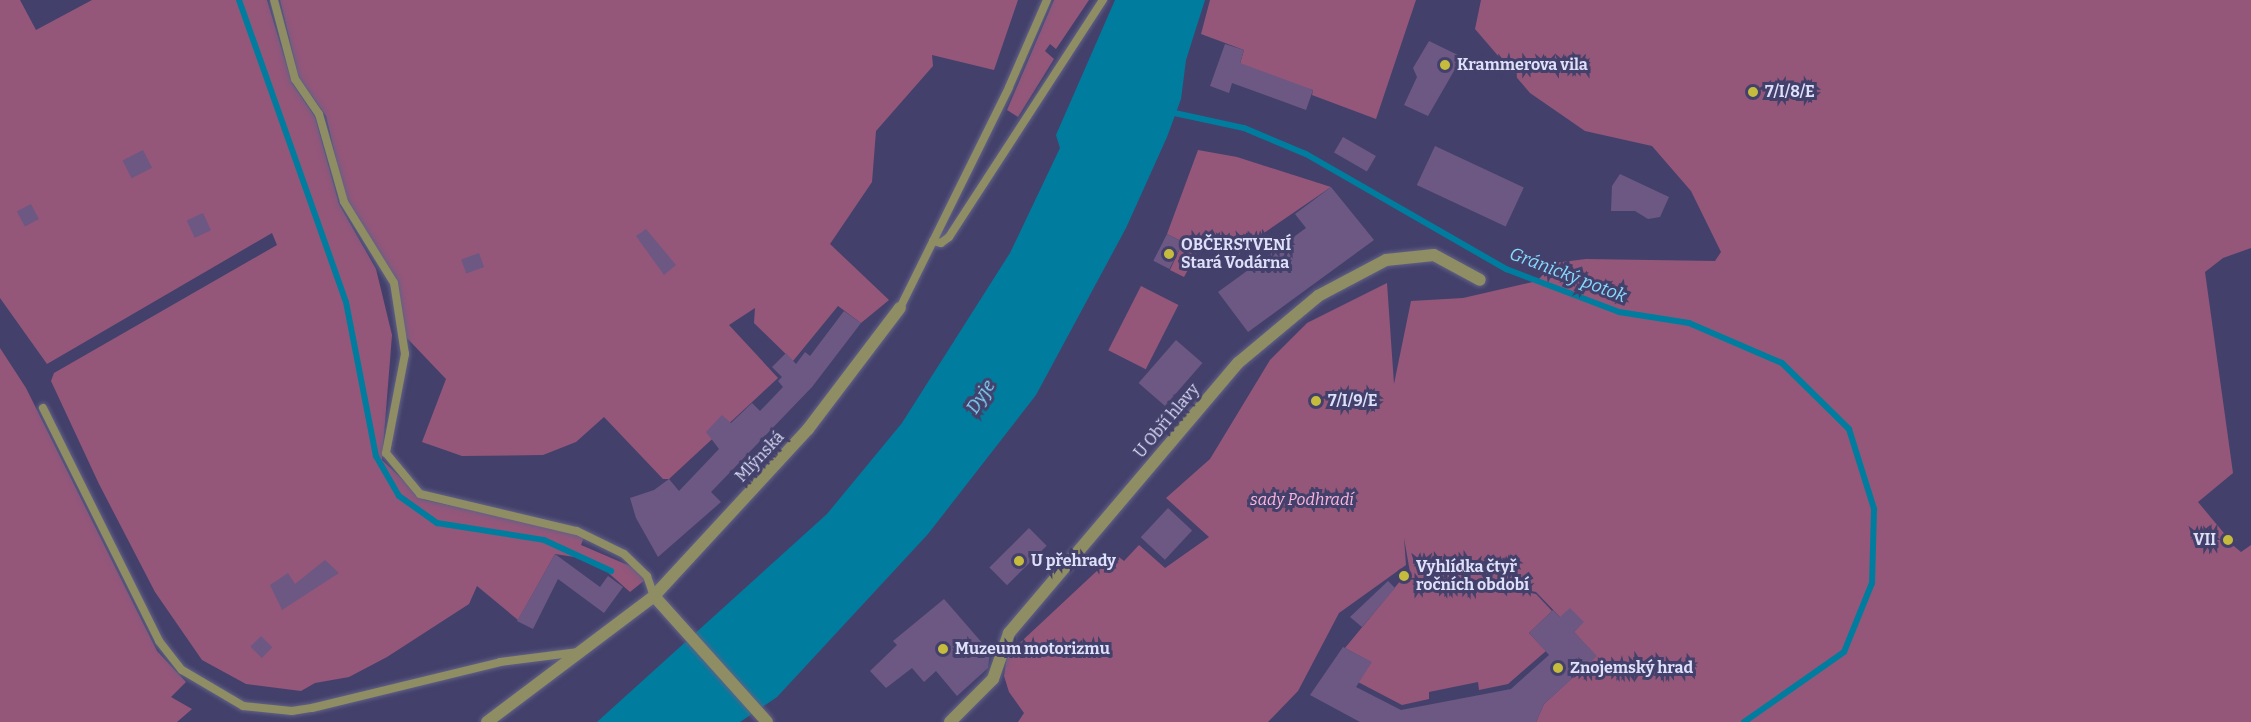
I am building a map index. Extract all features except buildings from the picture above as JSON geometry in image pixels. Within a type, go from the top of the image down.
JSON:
[{"type":"street","name":"U Obří hlavy","points":[[950,722],[993,679],[1009,633],[1230,372],[1309,303],[1386,260],[1434,255],[1480,280]]},
{"type":"street","name":"Mlýnská","points":[[488,722],[654,596],[808,429],[900,308]]},
{"type":"street","points":[[654,596],[767,722]]},
{"type":"lane","points":[[274,0],[295,79],[319,114],[344,202],[394,284],[405,354],[386,453],[420,494],[577,531],[624,554],[647,576],[654,596]]},
{"type":"lane","points":[[900,308],[1009,87],[1047,0]]},
{"type":"lane","points":[[933,241],[941,243],[950,237],[1103,0]]},
{"type":"lane","points":[[43,408],[159,641],[182,670],[243,706],[267,710],[312,708],[500,662],[581,652]]},
{"type":"green space","points":[[0,0],[20,0],[36,30],[92,0],[267,0],[292,83],[315,117],[339,204],[376,269],[392,335],[382,460],[424,500],[585,534],[581,545],[651,575],[630,592],[594,560],[555,554],[518,620],[477,586],[469,604],[387,657],[349,677],[315,683],[301,691],[246,684],[202,660],[155,592],[99,484],[51,381],[54,373],[277,245],[272,233],[47,364],[0,298]]},
{"type":"green space","points":[[280,0],[1018,0],[994,70],[932,55],[933,66],[876,131],[872,182],[830,244],[889,300],[861,323],[838,306],[793,361],[754,323],[755,308],[729,325],[778,378],[669,479],[663,479],[604,417],[576,442],[543,455],[462,456],[422,442],[446,379],[405,336],[389,268],[346,201],[326,116],[299,78]]},
{"type":"green space","points":[[1054,0],[1089,0],[1056,49],[1050,44],[1045,51],[1054,59],[1018,117],[1007,110]]},
{"type":"green space","points":[[1210,0],[1416,0],[1376,119],[1312,95],[1313,90],[1239,67],[1244,50],[1201,34]]},
{"type":"green space","name":"sady Podhradí","points":[[1481,0],[2251,0],[2251,248],[2223,258],[2205,272],[2233,473],[2198,502],[2228,538],[2237,540],[2229,542],[2241,552],[2251,545],[2251,722],[1536,722],[1544,704],[1596,656],[1574,632],[1583,622],[1560,617],[1536,592],[1466,578],[1411,578],[1404,538],[1406,565],[1339,613],[1298,691],[1268,722],[1018,722],[1024,713],[1009,692],[1004,676],[1007,655],[1115,554],[1124,561],[1139,545],[1165,568],[1209,537],[1166,498],[1210,459],[1270,360],[1307,323],[1387,283],[1394,384],[1411,301],[1463,298],[1537,281],[1554,263],[1586,259],[1715,261],[1721,252],[1691,191],[1652,146],[1585,131],[1530,93],[1475,29]]},
{"type":"green space","points":[[1198,150],[1237,157],[1331,187],[1242,248],[1239,255],[1205,238],[1184,277],[1170,270],[1183,242],[1167,234]]},
{"type":"green space","points":[[1141,286],[1178,305],[1146,369],[1108,350]]},
{"type":"green space","points":[[0,348],[26,388],[157,651],[186,682],[171,697],[192,709],[177,722],[0,722]]},
{"type":"green space","points":[[1448,578],[1536,594],[1552,611],[1529,633],[1546,651],[1508,684],[1479,690],[1478,682],[1429,692],[1429,699],[1402,705],[1358,682],[1371,662],[1345,648],[1401,580]]},
{"type":"water","name":"Dyje","points":[[1115,0],[1205,0],[1186,60],[1181,99],[1167,137],[1126,228],[1036,395],[928,534],[777,697],[740,722],[597,722],[827,514],[902,423],[1010,253],[1060,148],[1056,135]]},
{"type":"waterway","points":[[239,0],[346,302],[376,456],[399,496],[437,523],[544,540],[611,571]]},
{"type":"waterway","name":"Gránický potok","points":[[1170,112],[1244,128],[1306,154],[1506,269],[1619,312],[1689,323],[1782,363],[1849,429],[1874,509],[1872,583],[1844,652],[1744,722]]},
{"type":"place","name":"Krammerova vila","points":[[1445,65]]},
{"type":"place","name":"7/I/8/E","points":[[1753,92]]},
{"type":"place","name":"OBČERSTVENÍ Stará Vodárna","points":[[1169,254]]},
{"type":"place","name":"7/I/9/E","points":[[1316,401]]},
{"type":"place","name":"VII","points":[[2228,540]]},
{"type":"place","name":"U přehrady","points":[[1019,561]]},
{"type":"place","name":"Vyhlídka čtyř ročních období","points":[[1404,576]]},
{"type":"place","name":"Muzeum motorizmu","points":[[943,649]]},
{"type":"place","name":"Znojemský hrad","points":[[1558,668]]}]
